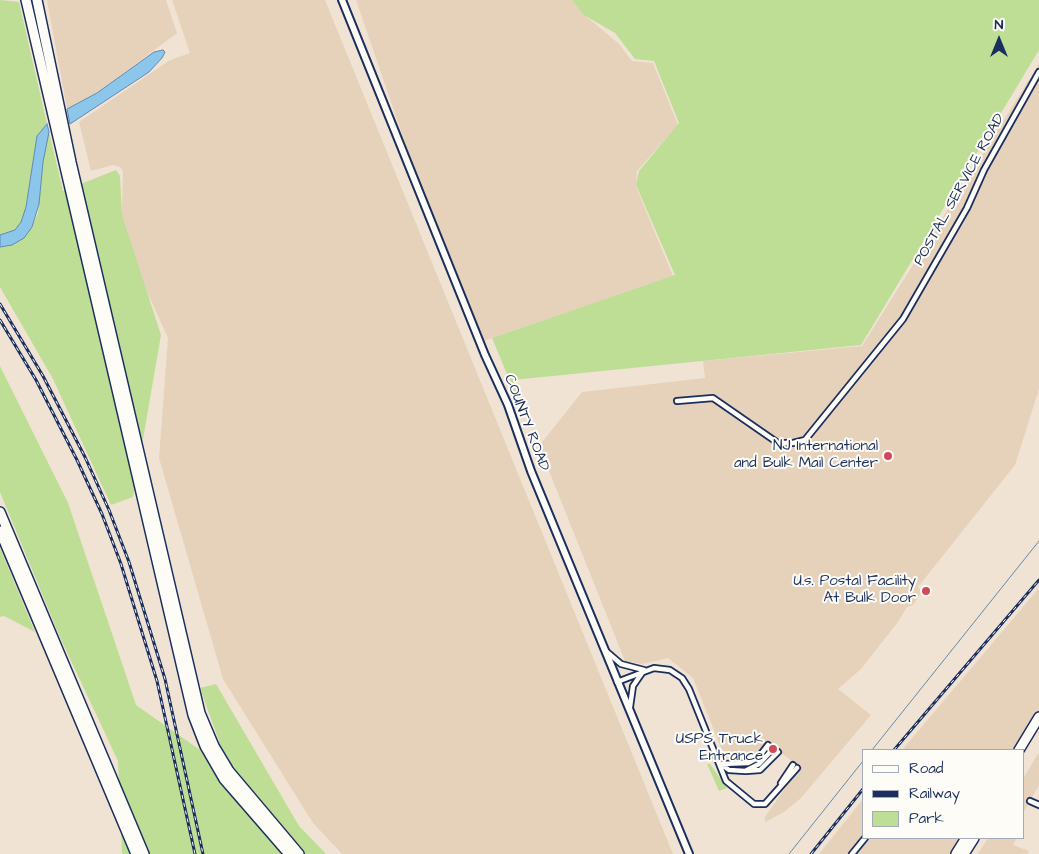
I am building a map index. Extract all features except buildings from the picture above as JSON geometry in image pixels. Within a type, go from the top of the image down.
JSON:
[{"type":"highway","points":[[26,0],[188,698],[228,783],[289,854]]},
{"type":"highway","points":[[37,0],[71,162],[206,738],[239,786],[299,854]]},
{"type":"highway","points":[[0,512],[136,854]]},
{"type":"highway","points":[[0,532],[46,631],[144,854]]},
{"type":"highway","points":[[1020,749],[1039,717]]},
{"type":"highway","points":[[1024,754],[1039,728]]},
{"type":"highway","points":[[956,854],[965,839]]},
{"type":"highway","points":[[964,854],[973,839]]},
{"type":"main road","name":"COUNTY ROAD","points":[[342,0],[484,355],[508,406],[531,471],[689,854]]},
{"type":"street","name":"POSTAL SERVICE ROAD","points":[[677,401],[714,398],[778,443],[805,440],[903,319],[967,208],[984,170],[1039,72]]},
{"type":"street","points":[[604,650],[621,664],[645,670],[664,669],[685,681],[726,781],[758,806],[767,802],[795,766]]},
{"type":"street","points":[[617,682],[645,670]]},
{"type":"street","points":[[630,714],[633,686],[645,670]]},
{"type":"street","points":[[720,764],[748,763],[758,758],[771,747],[759,764],[744,771]]},
{"type":"street","points":[[720,764],[729,770],[760,770],[778,752]]},
{"type":"street","points":[[1030,801],[1039,806]]},
{"type":"street","points":[[852,854],[864,839]]},
{"type":"shaded area","points":[[47,0],[166,0],[177,33],[97,93],[67,109]]},
{"type":"shaded area","points":[[172,0],[325,0],[673,854],[342,854],[313,823],[223,679],[159,458],[168,338],[144,285],[122,215],[123,171],[120,167],[113,165],[91,171],[79,122],[170,60],[190,53]]},
{"type":"shaded area","points":[[356,0],[572,0],[587,17],[619,44],[632,61],[653,63],[678,125],[637,171],[636,187],[673,276],[483,341],[413,166]]},
{"type":"shaded area","name":"NJ International and Bulk Mail Center","points":[[1039,64],[1039,389],[1015,465],[918,587],[922,591],[913,605],[907,607],[898,622],[861,669],[838,689],[871,715],[801,798],[784,812],[765,822],[765,817],[800,767],[768,743],[760,752],[743,760],[737,761],[729,758],[721,748],[693,678],[668,658],[642,664],[625,661],[539,446],[582,392],[705,378],[703,361],[862,346]]},
{"type":"shaded area","points":[[1039,588],[1039,711],[1017,749],[903,749]]},
{"type":"shaded area","points":[[1039,752],[1039,785],[1024,811],[1024,777]]},
{"type":"shaded area","points":[[862,800],[862,839],[962,839],[953,854],[819,854]]},
{"type":"shaded area","points":[[987,839],[1016,839],[1013,845],[1029,851],[1027,854],[978,854]]},
{"type":"green space","points":[[0,0],[19,2],[47,124],[37,136],[26,207],[21,222],[15,230],[0,235]]},
{"type":"green space","points":[[572,0],[1039,0],[1039,50],[861,345],[513,380],[522,394],[514,391],[492,338],[675,275],[636,185],[639,171],[679,123],[654,61],[635,59],[615,33],[584,15]]},
{"type":"green space","points":[[49,132],[63,191],[116,170],[120,176],[122,215],[161,335],[133,497],[111,505],[53,379],[0,287],[0,247],[12,245],[32,227],[38,213],[43,162]]},
{"type":"green space","points":[[0,366],[68,503],[136,705],[200,750],[219,741],[200,688],[216,684],[299,826],[326,854],[122,854],[118,761],[59,635],[0,492]]},
{"type":"green space","points":[[0,548],[35,632],[4,616],[0,617]]},
{"type":"green space","points":[[707,764],[710,764],[727,788],[719,791]]},
{"type":"water","points":[[163,50],[165,52],[162,58],[149,72],[70,124],[67,109],[97,93],[154,52]]},
{"type":"water","points":[[47,124],[49,132],[43,162],[39,204],[32,227],[24,238],[12,245],[0,247],[0,235],[15,230],[21,222],[26,207],[37,136]]},
{"type":"waterway","points":[[873,749],[1039,541]]},
{"type":"waterway","points":[[789,854],[862,762]]},
{"type":"railway","points":[[0,304],[43,376],[85,457],[109,510],[129,562],[165,679],[203,854]]},
{"type":"railway","points":[[0,320],[36,380],[77,460],[102,514],[121,564],[157,681],[195,854]]},
{"type":"railway","points":[[895,749],[1039,580]]},
{"type":"railway","points":[[811,854],[862,790]]},
{"type":"place","name":"NJ International and Bulk Mail Center","points":[[888,456]]},
{"type":"place","name":"U.s. Postal Facility At Bulk Door","points":[[926,591]]},
{"type":"place","name":"USPS Truck Entrance","points":[[773,749]]}]
